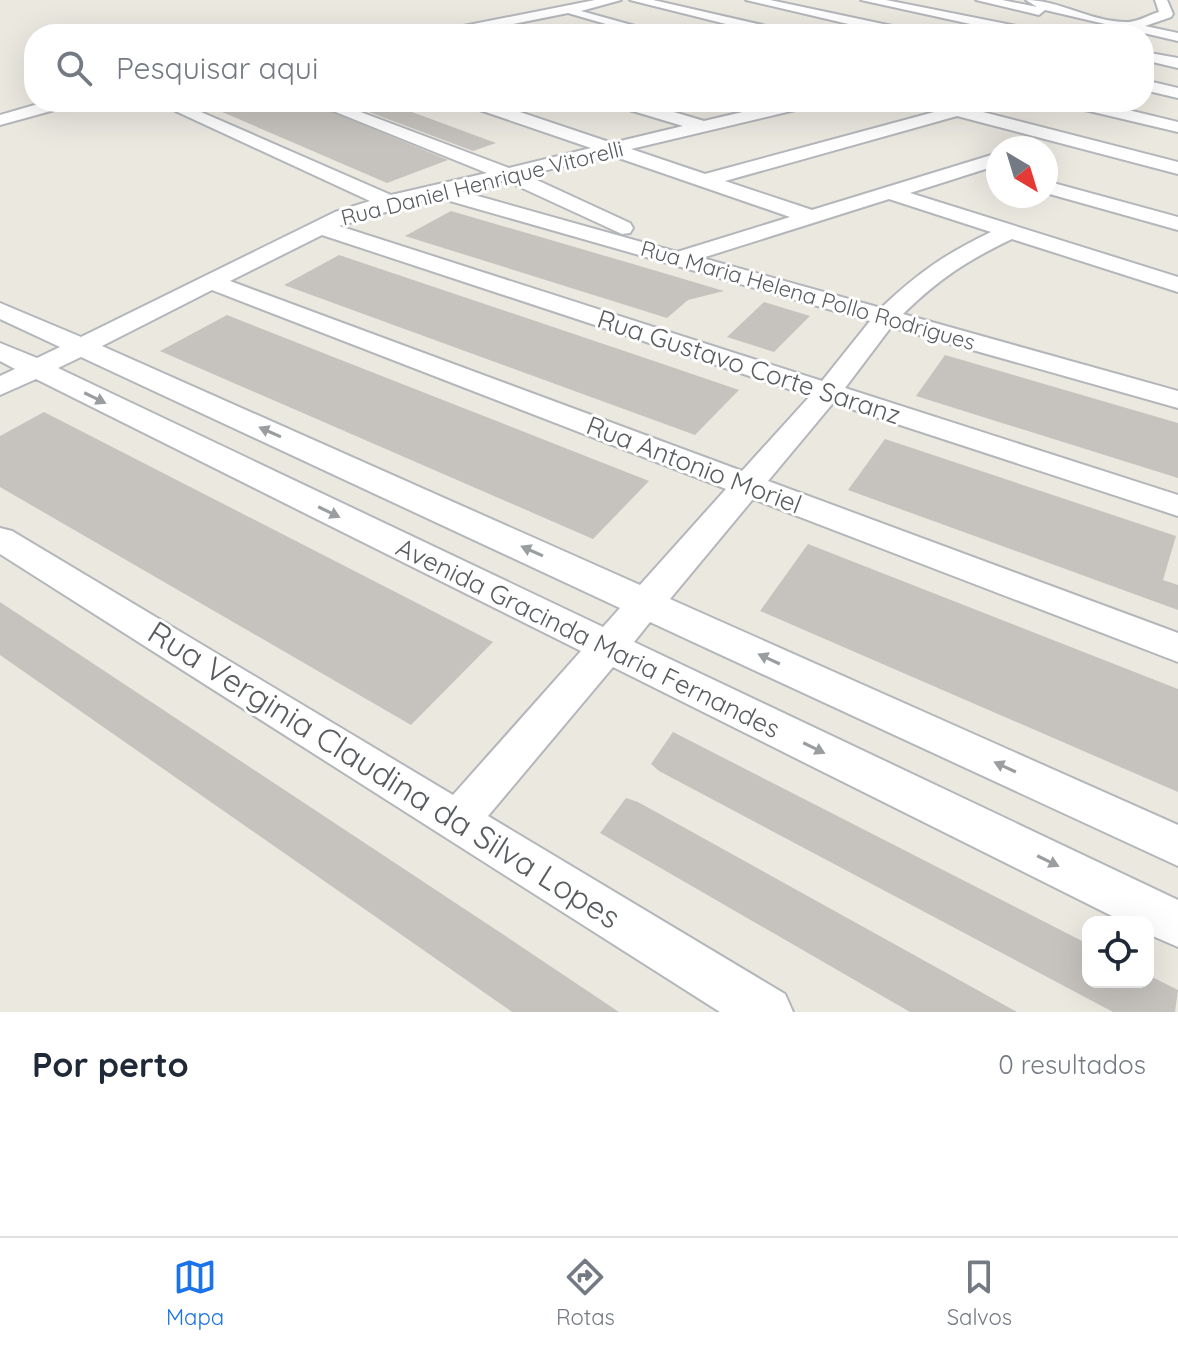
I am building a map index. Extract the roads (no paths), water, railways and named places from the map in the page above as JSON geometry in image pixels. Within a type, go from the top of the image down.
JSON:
[{"type":"street","points":[[502,24],[615,0]]},
{"type":"street","points":[[636,0],[740,24]]},
{"type":"street","points":[[752,0],[864,24]]},
{"type":"street","points":[[867,0],[987,24]]},
{"type":"street","points":[[982,0],[1036,5],[1115,24]]},
{"type":"street","points":[[1138,24],[1159,18],[1167,11],[1161,0]]},
{"type":"street","points":[[1007,24],[1036,5]]},
{"type":"street","points":[[1101,5],[1178,22]]},
{"type":"street","points":[[567,12],[616,24]]},
{"type":"street","points":[[1154,32],[1178,37]]},
{"type":"street","points":[[1154,58],[1178,63]]},
{"type":"street","points":[[1154,87],[1178,93]]},
{"type":"street","points":[[0,120],[28,112]]},
{"type":"street","points":[[186,112],[389,202]]},
{"type":"street","points":[[345,112],[508,174],[618,224],[624,232],[612,240]]},
{"type":"street","points":[[503,112],[811,217]]},
{"type":"street","points":[[655,112],[701,126]]},
{"type":"street","name":"Rua Daniel Henrique Vitorelli","points":[[0,387],[342,216],[755,112]]},
{"type":"street","points":[[706,180],[952,112]]},
{"type":"street","points":[[960,112],[1053,136]]},
{"type":"street","points":[[1116,112],[1178,127]]},
{"type":"street","points":[[1058,137],[1178,168]]},
{"type":"street","points":[[680,258],[986,163]]},
{"type":"street","points":[[973,167],[986,171]]},
{"type":"street","points":[[1058,190],[1178,224]]},
{"type":"street","name":"Rua Maria Helena Pollo Rodrigues","points":[[438,191],[1178,400]]},
{"type":"street","points":[[889,193],[1178,285]]},
{"type":"street","name":"Rua Gustavo Corte Saranz","points":[[320,227],[1178,506]]},
{"type":"street","points":[[458,820],[827,393],[886,317],[926,278],[965,253],[1007,233]]},
{"type":"street","name":"Rua Antonio Moriel","points":[[211,282],[1178,648]]},
{"type":"street","name":"Avenida Gracinda Maria Fernandes","points":[[0,310],[1178,846]]},
{"type":"street","name":"Avenida Gracinda Maria Fernandes","points":[[0,351],[1178,924]]},
{"type":"street","name":"Rua Verginia Claudina da Silva Lopes","points":[[0,539],[767,1012]]}]
